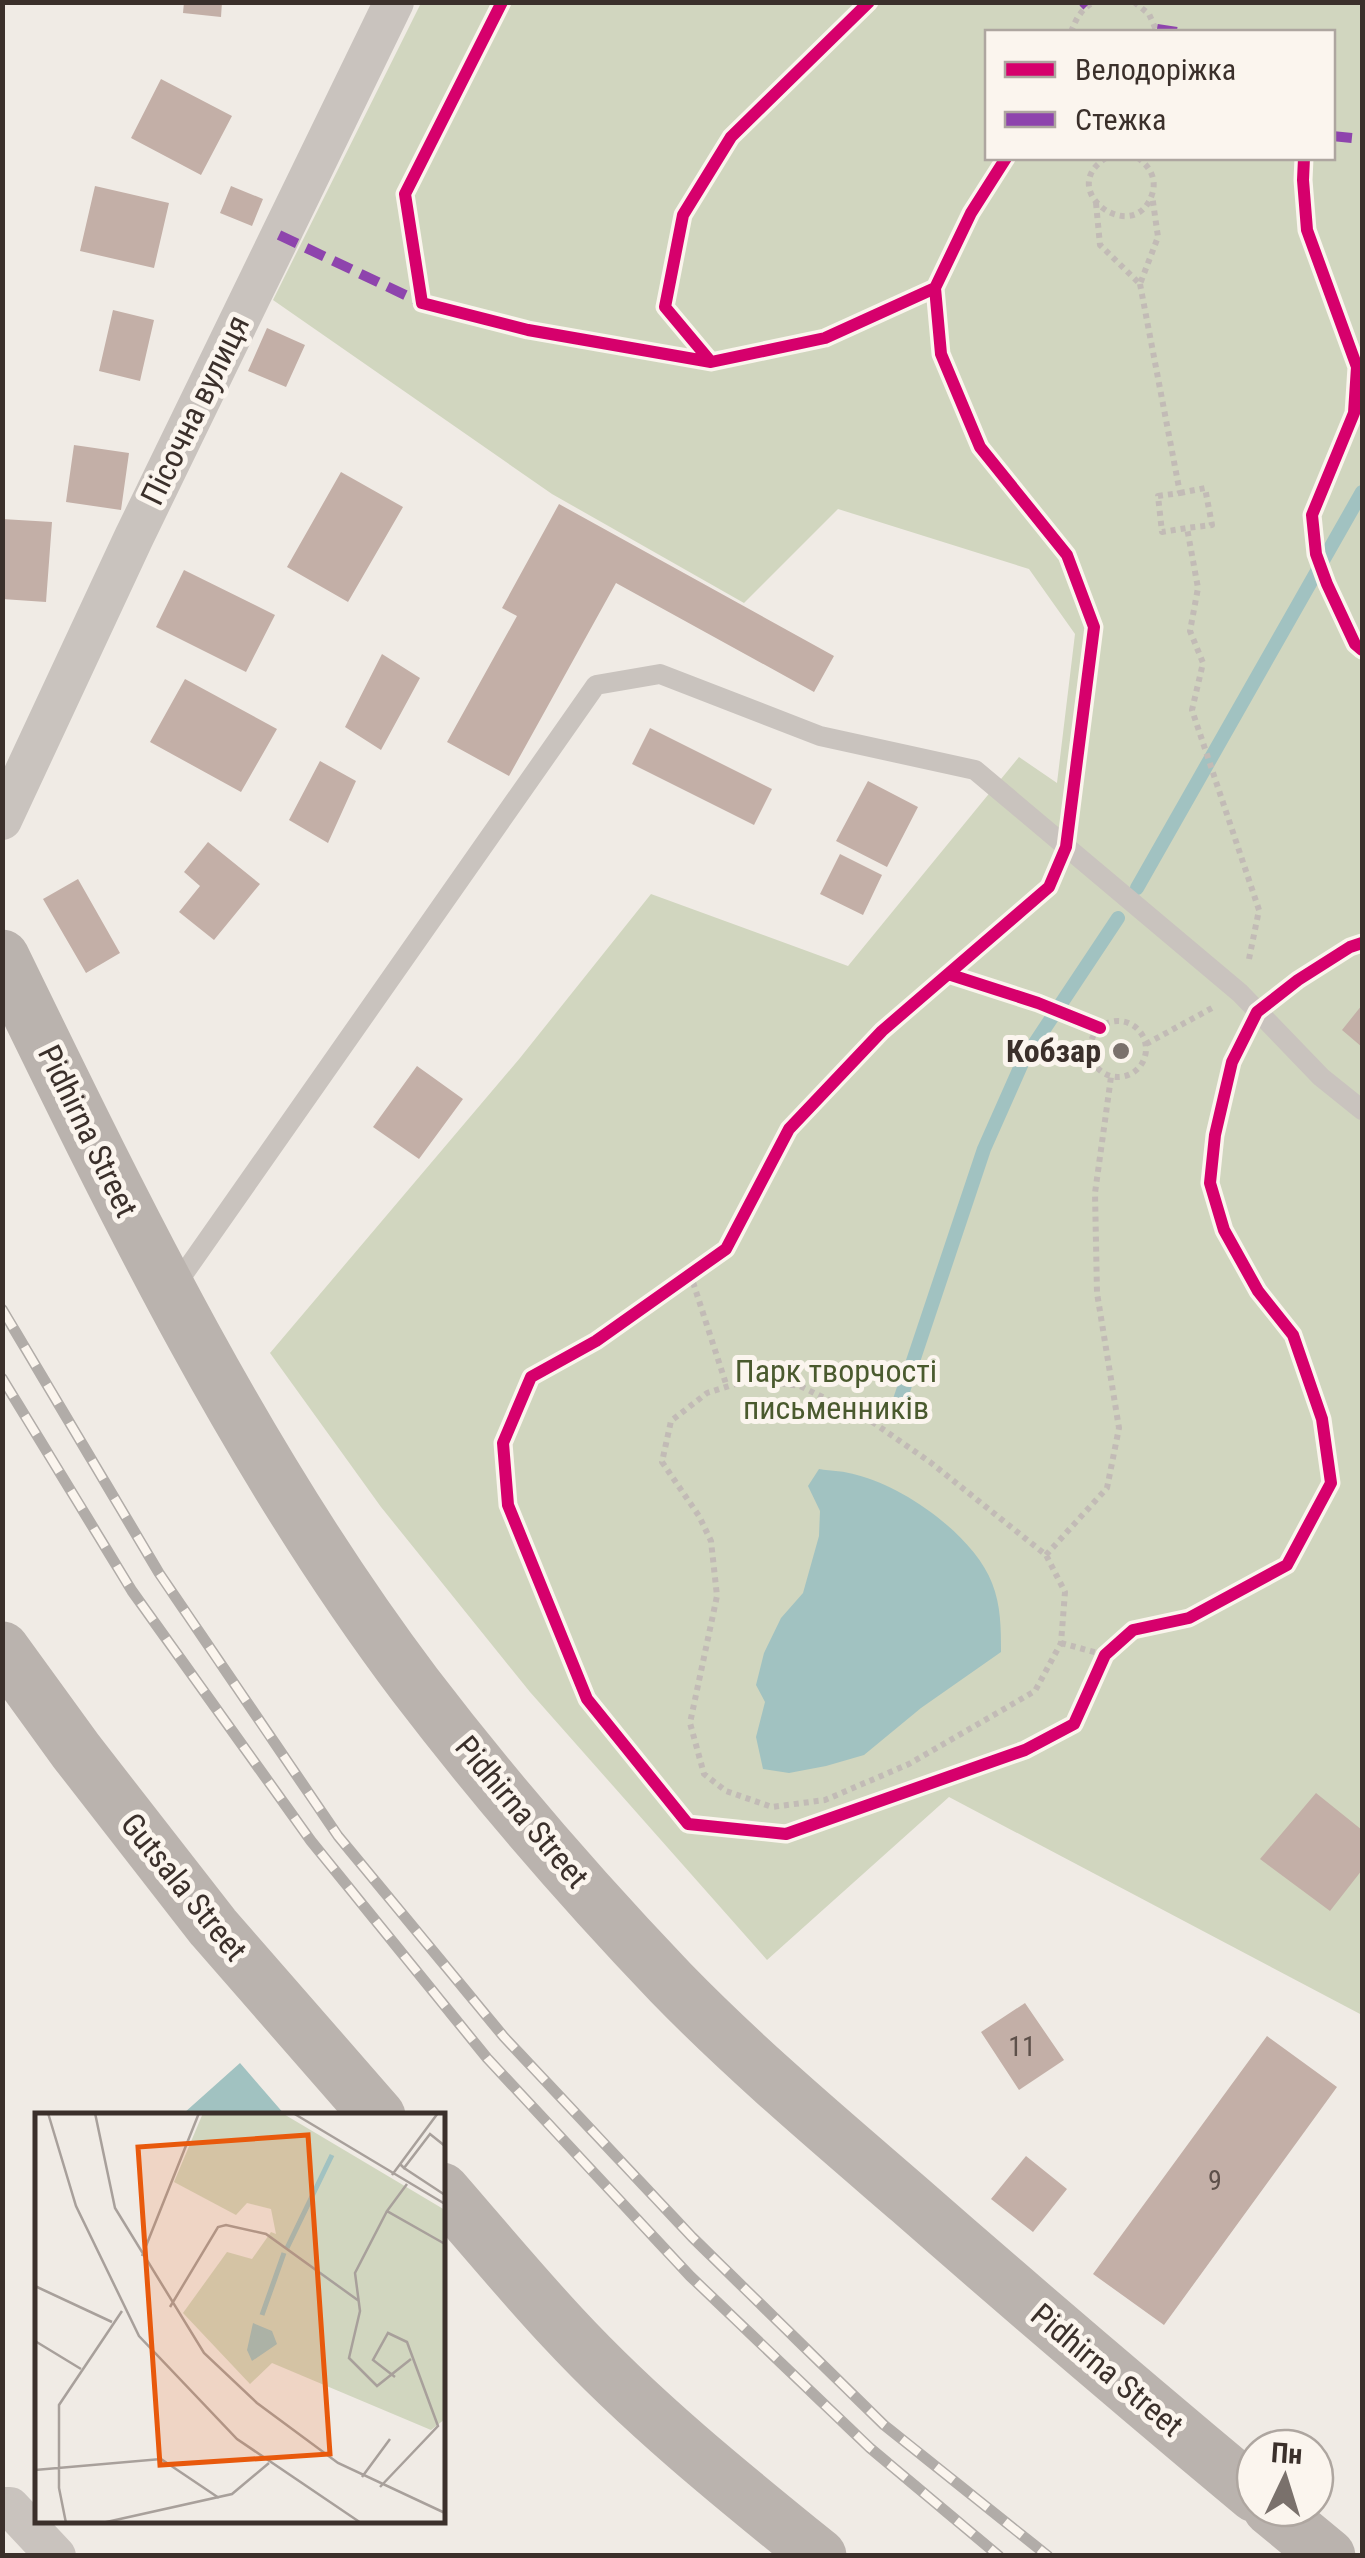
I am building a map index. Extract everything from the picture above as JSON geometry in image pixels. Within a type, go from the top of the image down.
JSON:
[{"type":"street","name":"Пісочна вулиця","points":[[2,820],[134,537],[394,2]]},
{"type":"street","name":"Pidhirna Street","points":[[2,958],[169,1295],[244,1427],[334,1569],[414,1684],[535,1833],[672,1984],[811,2114],[1235,2479]]},
{"type":"street","name":"Gutsala Street","points":[[2,1649],[213,1927],[375,2113]]},
{"type":"street","points":[[445,2193],[563,2329],[626,2391],[696,2457],[819,2556]]},
{"type":"street","points":[[6,2507],[56,2556]]},
{"type":"street","points":[[1294,2528],[1328,2556]]},
{"type":"lane","points":[[169,1295],[596,685],[660,674],[820,736],[975,770],[1240,993],[1321,1077],[1362,1110]]},
{"type":"path","points":[[1072,30],[1076,18],[1094,2]]},
{"type":"path","points":[[1135,3],[1149,14],[1156,30]]},
{"type":"path","points":[[1090,160],[1090,190],[1096,203],[1100,245],[1140,284]]},
{"type":"path","points":[[1091,175],[1102,160]]},
{"type":"path","points":[[1140,160],[1150,169]]},
{"type":"path","points":[[1149,160],[1158,236],[1140,284],[1180,493]]},
{"type":"path","points":[[1096,203],[1106,212],[1120,216],[1134,214],[1152,195]]},
{"type":"path","points":[[1206,488],[1212,525],[1162,532],[1158,496],[1180,493],[1206,488]]},
{"type":"path","points":[[1146,1044],[1240,993],[1258,910],[1192,710],[1202,663],[1190,631],[1198,588],[1187,528]]},
{"type":"path","points":[[1110,1022],[1122,1022],[1142,1033],[1145,1058],[1138,1070],[1126,1077],[1111,1076],[1093,1062],[1090,1050],[1100,1028],[1110,1022]]},
{"type":"path","points":[[1046,1555],[1107,1488],[1119,1428],[1097,1293],[1095,1192],[1111,1076]]},
{"type":"path","points":[[690,1273],[727,1387]]},
{"type":"path","points":[[752,1380],[800,1386],[871,1421],[930,1462],[1046,1555],[1065,1592],[1061,1643],[1035,1690],[908,1764],[825,1800],[772,1807],[726,1791],[704,1774],[690,1723],[717,1596],[711,1541],[700,1516],[662,1462],[670,1421],[707,1393],[727,1387],[752,1380]]},
{"type":"path","points":[[1061,1643],[1105,1654]]},
{"type":"green space","name":"Парк творчості письменників","points":[[421,3],[1362,3],[1362,2015],[949,1797],[767,1960],[530,1692],[381,1507],[270,1353],[520,1058],[651,894],[848,966],[1019,757],[1057,783],[1075,634],[1029,569],[838,509],[744,603],[552,494],[273,300]]},
{"type":"water","points":[[819,1469],[852,1474],[896,1490],[954,1531],[983,1565],[992,1583],[999,1609],[1001,1652],[921,1708],[864,1755],[789,1773],[763,1769],[756,1737],[765,1702],[756,1685],[764,1653],[781,1618],[803,1593],[819,1536],[820,1511],[808,1486]]},
{"type":"water","points":[[240,2063],[283,2113],[184,2113]]},
{"type":"building","points":[[184,2],[222,2],[221,17],[183,13]]},
{"type":"building","points":[[161,79],[232,116],[201,175],[131,138]]},
{"type":"building","points":[[95,186],[169,203],[154,268],[80,251]]},
{"type":"building","points":[[231,186],[263,199],[252,226],[220,213]]},
{"type":"building","points":[[113,310],[154,320],[140,381],[99,371]]},
{"type":"building","points":[[267,328],[305,345],[286,387],[248,371]]},
{"type":"building","points":[[74,445],[129,453],[121,510],[66,502]]},
{"type":"building","points":[[341,472],[403,507],[348,602],[287,567]]},
{"type":"building","points":[[559,504],[834,656],[814,692],[616,583],[509,776],[447,742],[517,616],[502,608]]},
{"type":"building","points":[[2,519],[52,522],[46,602],[2,599]]},
{"type":"building","points":[[184,570],[275,615],[246,672],[156,627]]},
{"type":"building","points":[[382,654],[420,678],[381,750],[345,727]]},
{"type":"building","points":[[185,679],[277,729],[241,792],[150,742]]},
{"type":"building","points":[[650,728],[772,789],[754,825],[632,764]]},
{"type":"building","points":[[320,761],[356,781],[328,843],[289,820]]},
{"type":"building","points":[[868,781],[918,807],[887,867],[836,841]]},
{"type":"building","points":[[208,842],[260,884],[214,940],[179,912],[200,886],[184,872]]},
{"type":"building","points":[[840,854],[882,875],[863,915],[820,894]]},
{"type":"building","points":[[78,879],[120,953],[86,973],[43,899]]},
{"type":"building","points":[[1362,1005],[1362,1047],[1342,1030]]},
{"type":"building","points":[[417,1066],[463,1099],[419,1159],[373,1127]]},
{"type":"building","points":[[1316,1793],[1362,1830],[1362,1870],[1330,1911],[1260,1859]]},
{"type":"building","points":[[1025,2003],[1064,2060],[1019,2090],[981,2032]]},
{"type":"building","points":[[1267,2036],[1337,2087],[1164,2325],[1093,2274]]},
{"type":"building","points":[[1026,2156],[1067,2189],[1033,2232],[991,2199]]},
{"type":"waterway","points":[[1137,888],[1362,492]]},
{"type":"waterway","points":[[896,1412],[984,1149],[1023,1061],[1118,918]]},
{"type":"railway","points":[[2,1309],[159,1573],[338,1836],[504,2037],[692,2237],[884,2425],[1048,2556]]},
{"type":"railway","points":[[2,1378],[132,1591],[311,1841],[487,2058],[690,2276],[870,2448],[999,2556]]},
{"type":"marked path","points":[[1083,2],[1087,6]]},
{"type":"marked path","points":[[1157,29],[1164,30]]},
{"type":"marked path","points":[[1335,136],[1362,139]]},
{"type":"marked path","points":[[279,235],[422,303]]},
{"type":"cycle path","points":[[502,2],[405,194],[422,303],[528,330],[711,362],[825,338],[935,288],[941,354],[980,447],[1067,555],[1094,627],[1066,847],[1049,887],[882,1031],[789,1129],[726,1249],[596,1341],[531,1377],[503,1443],[508,1505],[587,1699],[688,1824],[786,1834],[1025,1750],[1074,1724],[1105,1655],[1133,1630],[1189,1618],[1287,1565],[1331,1483],[1322,1419],[1293,1335],[1258,1291],[1224,1230],[1210,1183],[1215,1135],[1232,1062],[1257,1012],[1298,980],[1362,943]]},
{"type":"cycle path","points":[[711,362],[665,307],[683,215],[731,137],[869,2]]},
{"type":"cycle path","points":[[935,288],[971,213],[1005,160]]},
{"type":"cycle path","points":[[1304,160],[1307,230],[1357,367],[1354,413],[1312,515],[1316,554],[1355,644],[1362,650]]},
{"type":"cycle path","points":[[948,974],[1100,1028]]},
{"type":"place","name":"Кобзар","points":[[1121,1051]]}]
